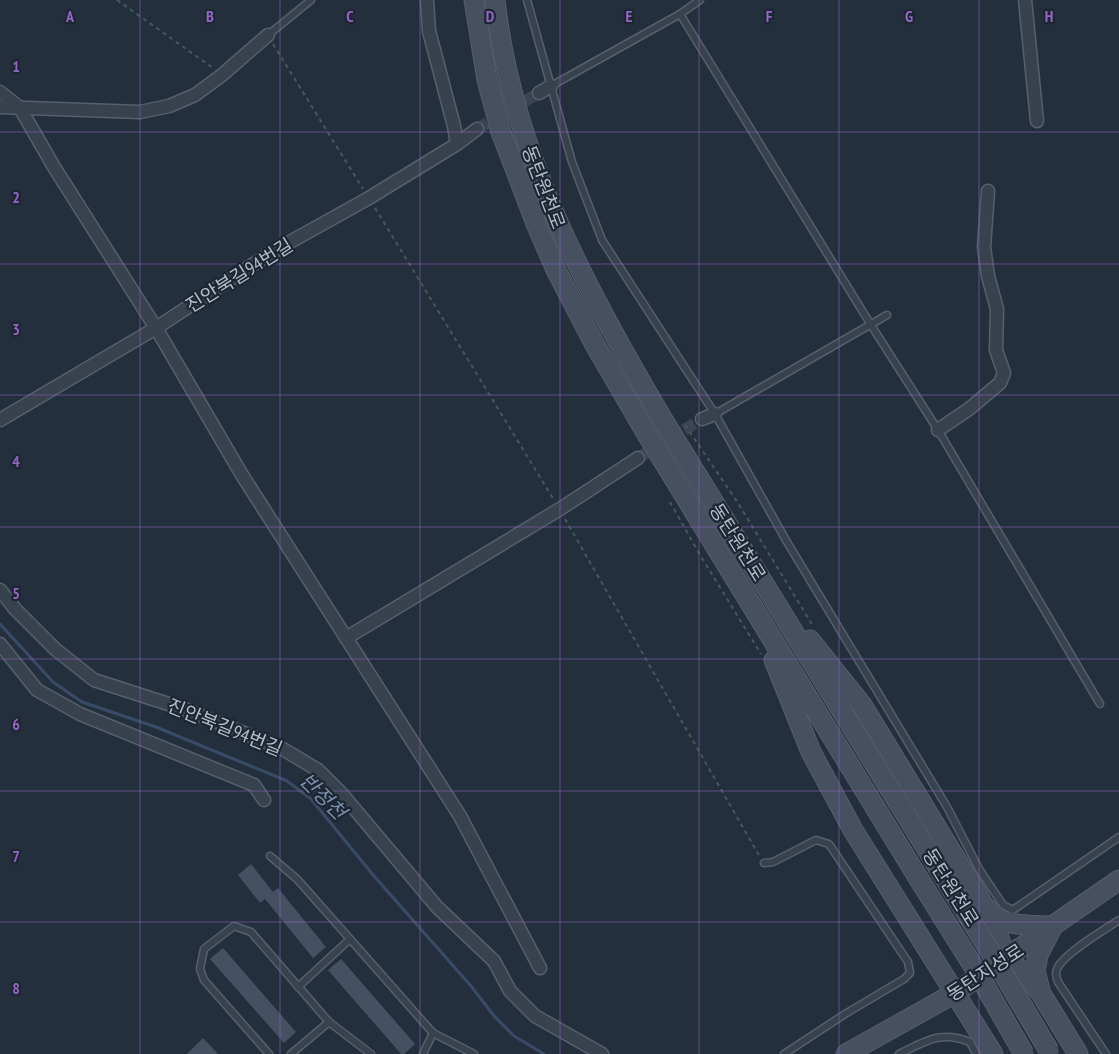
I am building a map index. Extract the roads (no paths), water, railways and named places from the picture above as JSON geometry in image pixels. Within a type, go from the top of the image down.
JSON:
[{"type":"main road","name":"동탄원천로","points":[[474,0],[487,80],[501,132],[557,272],[595,345],[1024,1054]]},
{"type":"main road","name":"동탄원천로","points":[[494,0],[502,48],[526,139],[562,233],[583,277],[623,352],[1001,968],[1050,1052]]},
{"type":"main road","points":[[765,585],[862,705],[979,897],[998,935],[1006,958],[1024,973],[1040,992],[1078,1054]]},
{"type":"main road","points":[[746,597],[779,670],[811,752],[853,830],[993,1054]]},
{"type":"main road","name":"동탄지성로","points":[[846,1054],[955,993],[1119,880]]},
{"type":"main road","points":[[979,897],[990,912],[1004,922],[1017,925],[1053,926],[1038,955],[1035,971],[1040,992]]},
{"type":"street","points":[[427,0],[429,31],[457,144]]},
{"type":"street","points":[[1025,0],[1037,121]]},
{"type":"street","points":[[0,107],[140,112],[170,106],[195,96],[268,35]]},
{"type":"street","points":[[538,93],[551,86]]},
{"type":"street","points":[[0,92],[20,108],[54,167],[156,328],[242,475],[460,816],[540,968]]},
{"type":"street","name":"진안북길94번길","points":[[0,420],[156,328],[272,252],[368,198],[457,144],[477,129]]},
{"type":"street","points":[[938,430],[969,409],[1000,383],[1004,373],[996,350],[996,310],[984,247],[988,191]]},
{"type":"street","points":[[702,420],[714,414]]},
{"type":"street","points":[[346,638],[560,509],[638,458]]},
{"type":"street","name":"진안북길94번길","points":[[0,590],[55,649],[94,680],[195,714],[281,748],[318,770],[348,801],[437,907],[494,961],[510,991],[535,1016],[602,1054]]},
{"type":"street","points":[[0,644],[38,690],[80,714],[254,784],[264,800]]},
{"type":"lane","points":[[268,35],[311,0]]},
{"type":"lane","points":[[527,0],[572,162],[602,240],[714,414],[787,542],[947,807],[979,869],[1003,905],[1013,910],[1119,837]]},
{"type":"lane","points":[[551,86],[680,14],[700,0]]},
{"type":"lane","points":[[680,14],[871,325],[938,430],[1100,704]]},
{"type":"lane","points":[[714,414],[871,325],[887,314]]},
{"type":"lane","points":[[764,863],[773,862],[816,840],[828,844],[908,962],[910,972],[904,979],[845,1014],[784,1054]]},
{"type":"lane","points":[[270,856],[297,879],[433,1033],[474,1054]]},
{"type":"lane","points":[[1106,1054],[1058,982],[1055,974],[1065,957],[1119,920]]},
{"type":"lane","points":[[269,1054],[204,980],[200,969],[204,949],[234,926],[251,932],[329,1022],[371,1054]]},
{"type":"lane","points":[[298,987],[350,939]]},
{"type":"lane","points":[[291,1054],[329,1022]]},
{"type":"lane","points":[[423,1054],[433,1033]]},
{"type":"lane","points":[[899,1054],[940,1036],[958,1038],[970,1042],[976,1054]]},
{"type":"waterway","name":"반정천","points":[[0,624],[53,682],[82,702],[156,727],[287,781],[311,799],[374,876],[471,986],[494,1016],[514,1036],[544,1054]]},
{"type":"tunnel","points":[[477,129],[539,93]]},
{"type":"tunnel","points":[[638,458],[702,419]]}]
